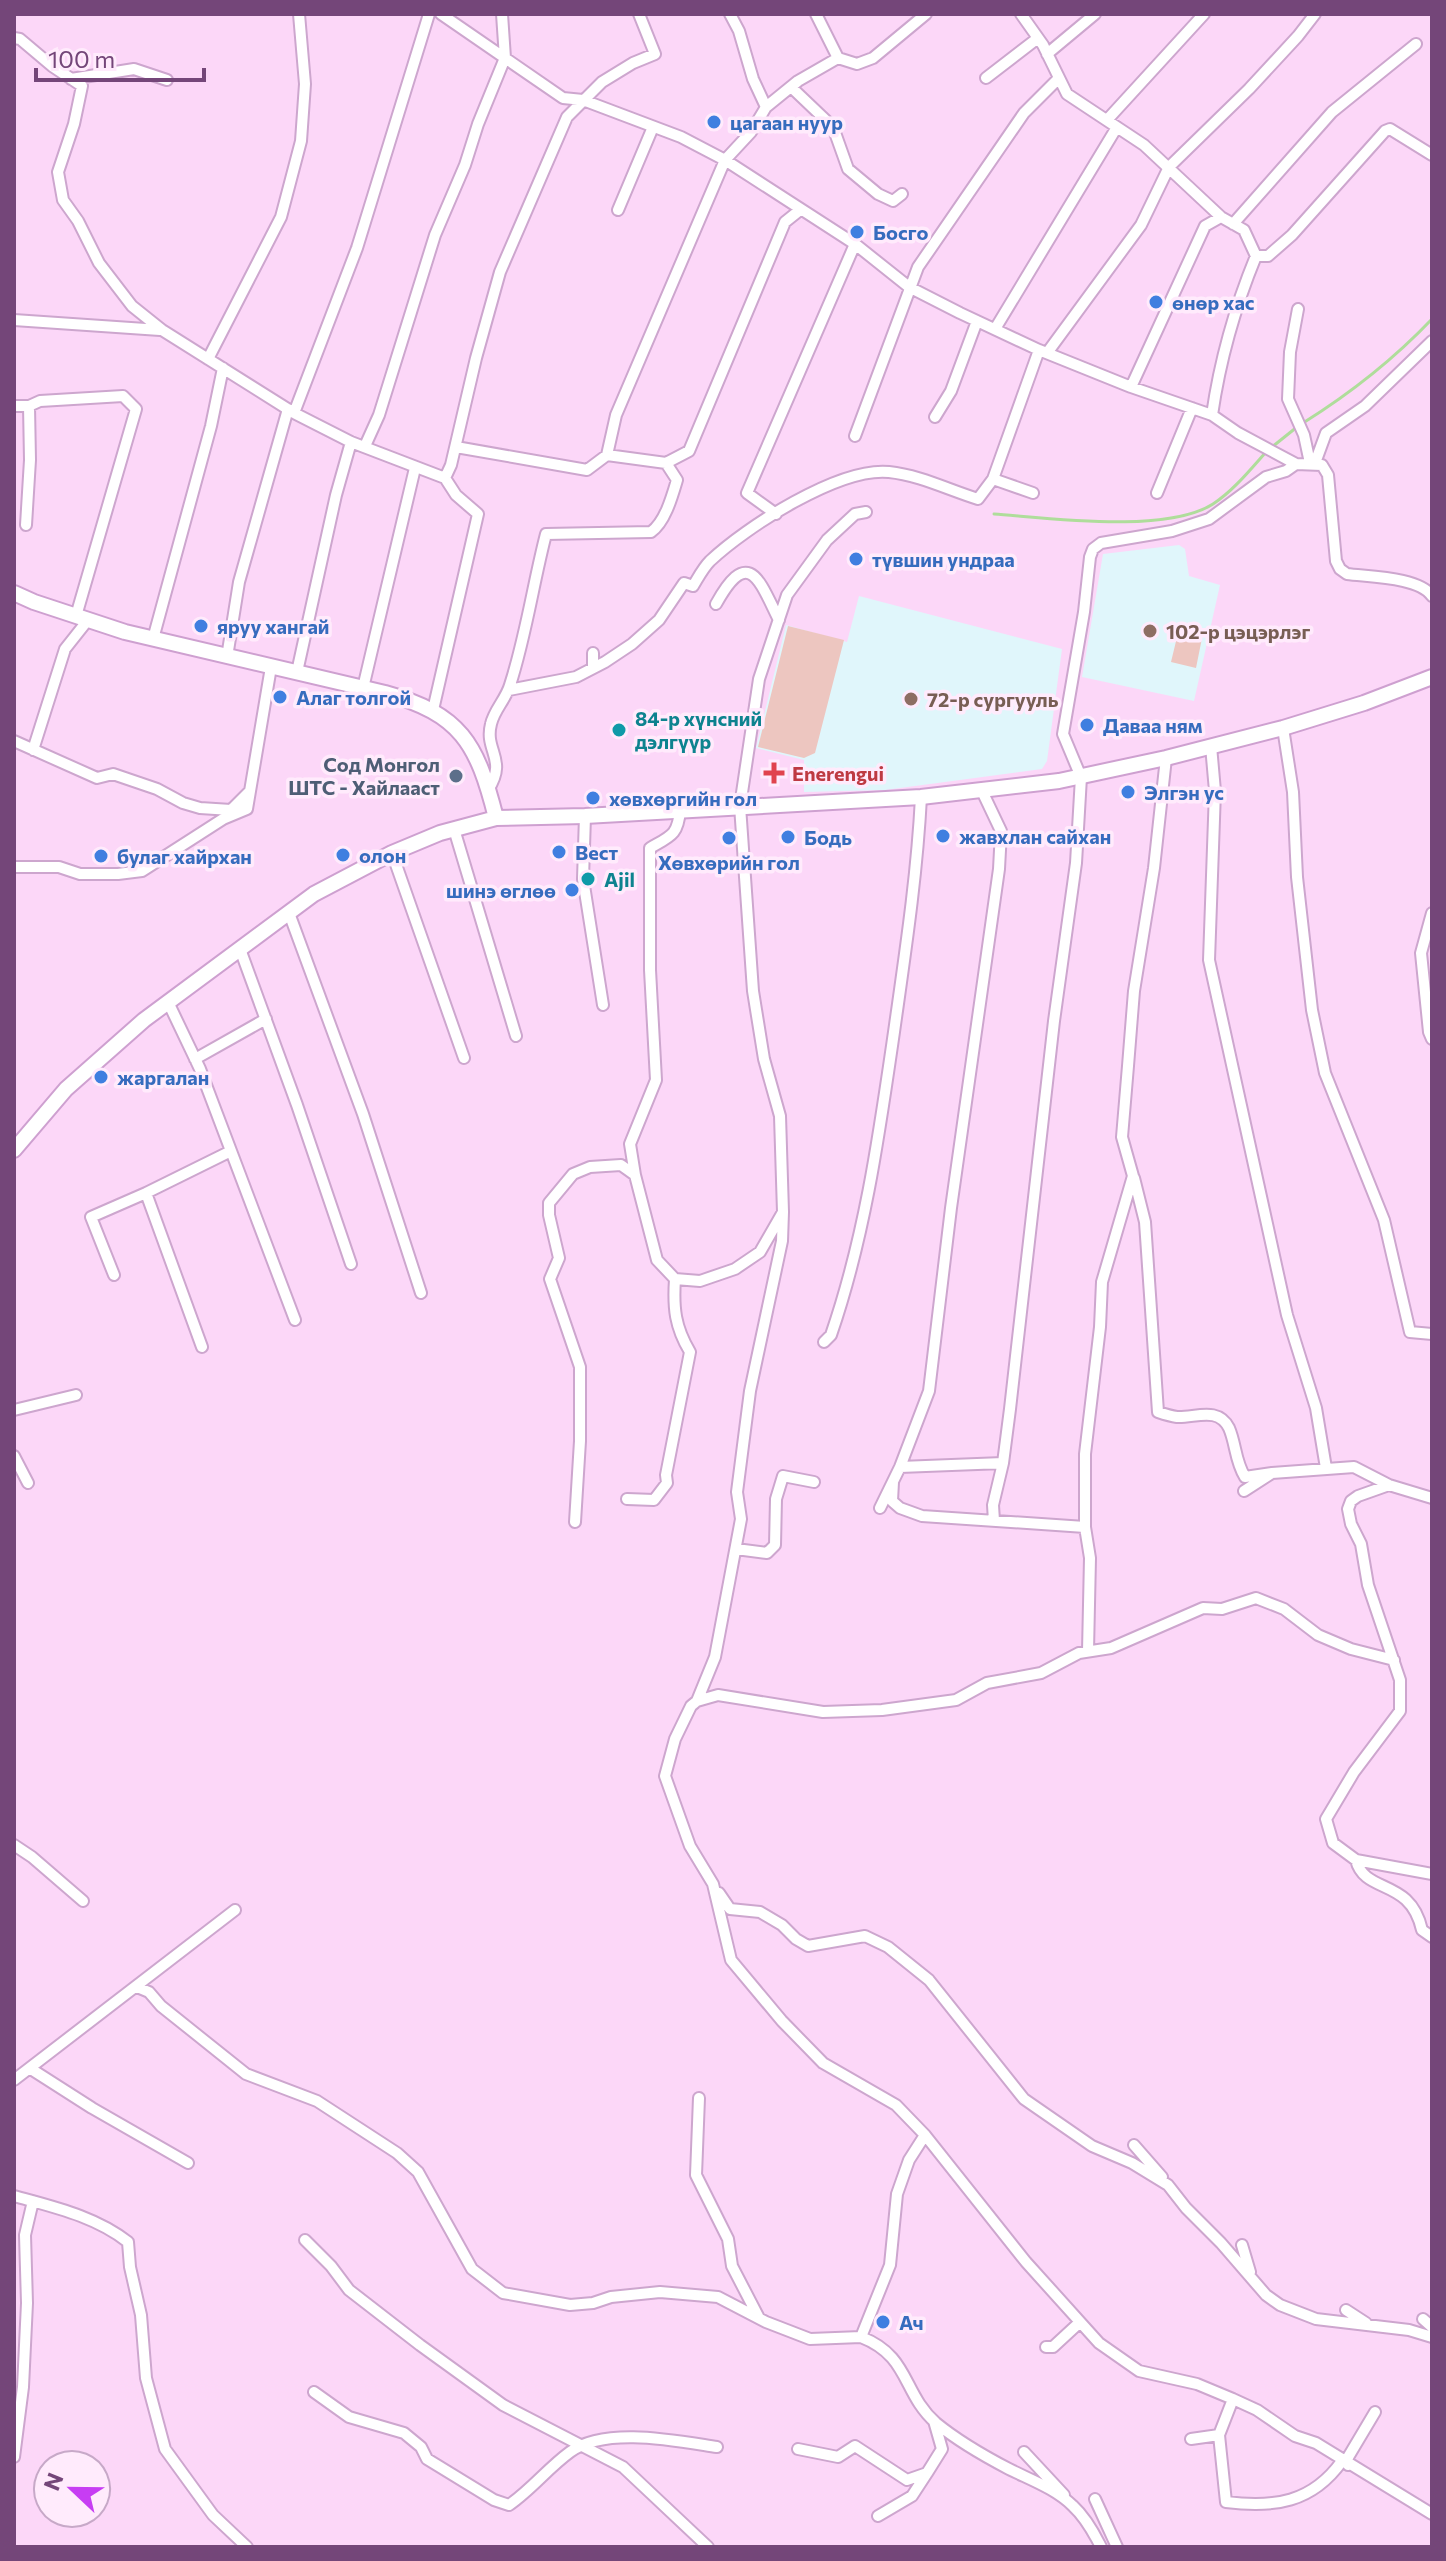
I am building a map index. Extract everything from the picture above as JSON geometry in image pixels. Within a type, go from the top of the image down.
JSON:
[{"type":"main road","points":[[14,593],[153,639],[414,701],[450,722],[466,742],[481,769],[496,818]]},
{"type":"main road","points":[[14,1150],[66,1089],[168,1002],[314,894],[425,838],[496,818],[921,797],[1081,777],[1283,728],[1432,679]]},
{"type":"street","points":[[208,359],[281,217],[301,141],[305,84],[299,14]]},
{"type":"street","points":[[227,657],[239,582],[291,411],[357,248],[429,14]]},
{"type":"street","points":[[441,14],[563,98],[583,100],[681,137],[725,160],[855,244],[909,287],[1043,352],[1212,415],[1238,433],[1296,464],[1324,466],[1328,475],[1336,561],[1340,569],[1347,574],[1416,583],[1432,596]]},
{"type":"street","points":[[365,446],[379,415],[435,235],[505,58],[502,14]]},
{"type":"street","points":[[445,478],[456,447],[500,272],[567,117],[602,82],[655,54],[639,14]]},
{"type":"street","points":[[730,14],[766,107]]},
{"type":"street","points":[[816,14],[838,58],[857,64],[873,58],[926,14]]},
{"type":"street","points":[[1021,14],[1038,38],[1067,94],[1112,123],[1169,167],[1221,217],[1244,230],[1256,256],[1242,289],[1218,379],[1212,415]]},
{"type":"street","points":[[1047,54],[1095,14]]},
{"type":"street","points":[[995,329],[1112,123],[1204,14]]},
{"type":"street","points":[[509,690],[576,677],[632,644],[659,620],[684,583],[693,586],[708,563],[744,533],[839,479],[864,472],[888,472],[912,476],[978,499],[993,479],[1043,352],[1141,225],[1169,167],[1249,89],[1312,15]]},
{"type":"street","points":[[14,38],[20,39],[82,86],[74,124],[58,172],[63,200],[78,221],[99,263],[132,306],[162,330],[291,411],[351,442],[445,478],[456,495],[478,514],[433,710]]},
{"type":"street","points":[[986,78],[1038,38]]},
{"type":"street","points":[[1233,224],[1332,112],[1416,44]]},
{"type":"street","points":[[456,447],[587,470],[607,455],[616,415],[725,160],[751,132],[766,107],[791,87],[838,58]]},
{"type":"street","points":[[71,79],[134,69],[167,80]]},
{"type":"street","points":[[855,436],[918,267],[1024,113],[1058,79]]},
{"type":"street","points":[[791,87],[833,127],[848,169],[878,194],[893,201],[902,194]]},
{"type":"street","points":[[618,210],[653,127]]},
{"type":"street","points":[[1256,256],[1268,256],[1292,235],[1385,131],[1397,131],[1432,155]]},
{"type":"street","points":[[607,455],[666,463],[689,451],[785,222],[800,210]]},
{"type":"street","points":[[1131,387],[1205,226],[1221,217]]},
{"type":"street","points":[[776,514],[747,493],[855,244]]},
{"type":"street","points":[[1298,309],[1290,352],[1288,399],[1313,463]]},
{"type":"street","points":[[14,320],[162,330]]},
{"type":"street","points":[[935,417],[951,391],[977,321]]},
{"type":"street","points":[[1313,463],[1326,433],[1365,406],[1432,341]]},
{"type":"street","points":[[153,639],[211,426],[223,368]]},
{"type":"street","points":[[14,406],[29,406],[40,401],[123,396],[136,409],[82,618],[65,649],[33,750]]},
{"type":"street","points":[[26,525],[29,406]]},
{"type":"street","points":[[1157,493],[1192,408]]},
{"type":"street","points":[[297,672],[336,495],[351,442]]},
{"type":"street","points":[[488,790],[497,772],[490,725],[509,690],[546,534],[651,532],[657,528],[677,480],[666,463]]},
{"type":"street","points":[[994,1521],[993,1505],[1003,1463],[1054,1021],[1076,863],[1081,777],[1063,734],[1093,549],[1101,543],[1172,531],[1209,519],[1266,477],[1286,471],[1296,464]]},
{"type":"street","points":[[363,688],[415,468]]},
{"type":"street","points":[[993,479],[1033,493]]},
{"type":"street","points":[[697,1701],[715,1657],[736,1549],[741,1519],[737,1492],[750,1391],[782,1241],[780,1116],[764,1059],[753,991],[740,806],[759,679],[787,595],[827,540],[855,514],[866,512]]},
{"type":"street","points":[[716,604],[730,583],[744,572],[750,572],[758,576],[779,620]]},
{"type":"street","points":[[593,653],[593,668]]},
{"type":"street","points":[[14,867],[59,867],[80,874],[142,871],[216,823],[247,809],[271,667]]},
{"type":"street","points":[[1283,728],[1293,792],[1297,877],[1312,1010],[1325,1073],[1384,1220],[1410,1332],[1432,1334]]},
{"type":"street","points":[[14,741],[97,778],[113,774],[200,808],[231,810],[249,792]]},
{"type":"street","points":[[1211,746],[1215,791],[1209,960],[1287,1315],[1316,1408],[1326,1468]]},
{"type":"street","points":[[1166,758],[1154,868],[1134,991],[1122,1137],[1145,1222],[1158,1412],[1174,1417],[1209,1414],[1222,1418],[1229,1428],[1238,1466],[1245,1477],[1354,1467],[1389,1485],[1432,1498]]},
{"type":"street","points":[[880,1508],[900,1467],[929,1391],[951,1208],[999,869],[1001,831],[982,791]]},
{"type":"street","points":[[824,1342],[831,1335],[859,1243],[918,861],[921,797]]},
{"type":"street","points":[[680,810],[679,826],[674,833],[650,848],[650,970],[656,1080],[630,1144],[657,1260],[675,1279],[700,1281],[735,1269],[760,1252],[783,1212]]},
{"type":"street","points":[[585,816],[583,879],[603,1005]]},
{"type":"street","points":[[454,829],[516,1036]]},
{"type":"street","points":[[392,853],[464,1058]]},
{"type":"street","points":[[289,913],[363,1114],[421,1293]]},
{"type":"street","points":[[1432,913],[1421,953],[1432,1039]]},
{"type":"street","points":[[240,949],[351,1264]]},
{"type":"street","points":[[168,1002],[195,1059],[295,1320]]},
{"type":"street","points":[[195,1059],[266,1019]]},
{"type":"street","points":[[114,1275],[91,1217],[231,1151]]},
{"type":"street","points":[[575,1522],[580,1367],[550,1279],[559,1258],[549,1203],[573,1174],[590,1167],[621,1165],[635,1175]]},
{"type":"street","points":[[1088,1651],[1090,1558],[1085,1527],[1085,1454],[1102,1282],[1133,1176]]},
{"type":"street","points":[[146,1193],[202,1347]]},
{"type":"street","points":[[627,1499],[654,1500],[667,1483],[690,1352],[680,1335],[673,1311],[675,1279]]},
{"type":"street","points":[[14,1410],[76,1395]]},
{"type":"street","points":[[14,1456],[28,1483]]},
{"type":"street","points":[[900,1467],[1003,1463]]},
{"type":"street","points":[[1244,1491],[1272,1473]]},
{"type":"street","points":[[736,1549],[767,1553],[775,1545],[776,1499],[783,1476],[814,1482]]},
{"type":"street","points":[[893,1482],[892,1501],[900,1508],[922,1516],[1085,1527]]},
{"type":"street","points":[[1389,1485],[1358,1496],[1351,1501],[1348,1509],[1351,1524],[1361,1544],[1368,1585],[1400,1680],[1400,1711],[1354,1772],[1326,1819],[1333,1843],[1356,1860],[1432,1874]]},
{"type":"street","points":[[1168,2185],[1132,2163],[1092,2146],[1024,2099],[929,1980],[888,1947],[865,1936],[808,1946],[760,1912],[730,1909],[690,1846],[665,1776],[675,1739],[691,1706],[718,1695],[823,1712],[882,1710],[956,1700],[987,1683],[1041,1673],[1079,1653],[1111,1648],[1203,1608],[1222,1609],[1256,1598],[1284,1609],[1318,1635],[1351,1649],[1394,1660]]},
{"type":"street","points":[[14,1845],[83,1901]]},
{"type":"street","points":[[1356,1860],[1362,1876],[1409,1900],[1419,1916],[1422,1930],[1432,1937]]},
{"type":"street","points":[[713,1884],[731,1960],[782,2021],[823,2063],[896,2105],[925,2135],[1026,2262],[1099,2343],[1139,2371],[1197,2384],[1257,2410],[1295,2436],[1316,2443],[1432,2514]]},
{"type":"street","points":[[14,2080],[235,1910]]},
{"type":"street","points":[[137,1987],[149,1992],[161,2006],[246,2074],[317,2101],[397,2153],[418,2172],[472,2269],[503,2293],[570,2305],[660,2292],[718,2297],[810,2339],[861,2337],[879,2344],[900,2366],[910,2390],[934,2421],[971,2448],[1038,2482],[1073,2505]]},
{"type":"street","points":[[31,2069],[188,2163]]},
{"type":"street","points":[[699,2098],[696,2175],[728,2239],[732,2266],[759,2318]]},
{"type":"street","points":[[861,2337],[890,2265],[897,2194],[909,2160],[925,2135]]},
{"type":"street","points":[[1134,2145],[1154,2165],[1186,2208],[1280,2305],[1316,2319],[1409,2330],[1432,2337]]},
{"type":"street","points":[[14,2196],[84,2217],[113,2230],[128,2242],[130,2267],[141,2315],[146,2378],[165,2449],[213,2515],[247,2547]]},
{"type":"street","points":[[14,2457],[23,2387],[25,2235],[33,2201]]},
{"type":"street","points":[[305,2240],[349,2290],[420,2345],[503,2405],[623,2467],[708,2547]]},
{"type":"street","points":[[1242,2245],[1254,2281]]},
{"type":"street","points":[[1346,2310],[1371,2326]]},
{"type":"street","points":[[1046,2347],[1053,2347],[1079,2323]]},
{"type":"street","points":[[314,2392],[349,2417],[404,2433],[421,2447],[427,2459],[494,2500],[509,2505],[582,2445],[609,2438],[674,2440],[717,2447]]},
{"type":"street","points":[[1233,2399],[1219,2435],[1226,2502],[1258,2506],[1306,2494],[1332,2474],[1345,2463],[1375,2412]]},
{"type":"street","points":[[878,2516],[912,2496],[942,2449],[934,2421]]},
{"type":"street","points":[[1191,2439],[1219,2435]]},
{"type":"street","points":[[798,2449],[838,2457],[855,2446],[907,2480],[927,2473]]},
{"type":"street","points":[[1024,2452],[1073,2505],[1101,2547]]},
{"type":"street","points":[[1095,2499],[1117,2547]]},
{"type":"shaded area","points":[[14,14],[1432,14],[1432,2547],[14,2547]]},
{"type":"shaded area","name":"102-р цэцэрлэг","points":[[1179,545],[1185,549],[1189,576],[1220,585],[1194,701],[1082,677],[1103,554]]},
{"type":"shaded area","name":"72-р сургууль","points":[[859,596],[1062,649],[1047,761],[1042,769],[885,790],[804,792],[804,760],[756,748],[786,625],[847,642]]},
{"type":"shaded area","points":[[788,626],[844,640],[815,753],[804,758],[758,747]]},
{"type":"shaded area","points":[[1178,633],[1202,638],[1196,668],[1171,662]]},
{"type":"waterway","points":[[1303,423],[1371,375],[1432,319]]},
{"type":"waterway","points":[[1272,447],[1297,427]]},
{"type":"waterway","points":[[994,514],[1106,522],[1167,519],[1213,504],[1241,480],[1266,452]]},
{"type":"place","name":"цагаан нуур","points":[[714,122]]},
{"type":"place","name":"Босго","points":[[857,232]]},
{"type":"place","name":"өнөр хас","points":[[1156,302]]},
{"type":"place","name":"түвшин ундраа","points":[[856,559]]},
{"type":"place","name":"яруу хангай","points":[[201,626]]},
{"type":"place","name":"102-р цэцэрлэг","points":[[1150,631]]},
{"type":"place","name":"Алаг толгой","points":[[280,697]]},
{"type":"place","name":"72-р сургууль","points":[[911,699]]},
{"type":"place","name":"Даваа ням","points":[[1087,725]]},
{"type":"place","name":"84-р хүнсний дэлгүүр","points":[[619,730]]},
{"type":"place","name":"Enerengui","points":[[774,773]]},
{"type":"place","name":"Сод Монгол ШТС - Хайлааст","points":[[456,776]]},
{"type":"place","name":"Элгэн ус","points":[[1128,792]]},
{"type":"place","name":"хөвхөргийн гол","points":[[593,798]]},
{"type":"place","name":"жавхлан сайхан","points":[[943,836]]},
{"type":"place","name":"Бодь","points":[[788,837]]},
{"type":"place","name":"Хөвхөрийн гол","points":[[729,838]]},
{"type":"place","name":"Вест","points":[[559,852]]},
{"type":"place","name":"олон","points":[[343,855]]},
{"type":"place","name":"булаг хайрхан","points":[[101,856]]},
{"type":"place","name":"Ajil","points":[[588,879]]},
{"type":"place","name":"шинэ өглөө","points":[[572,890]]},
{"type":"place","name":"жаргалан","points":[[101,1077]]},
{"type":"place","name":"Ач","points":[[883,2322]]}]
